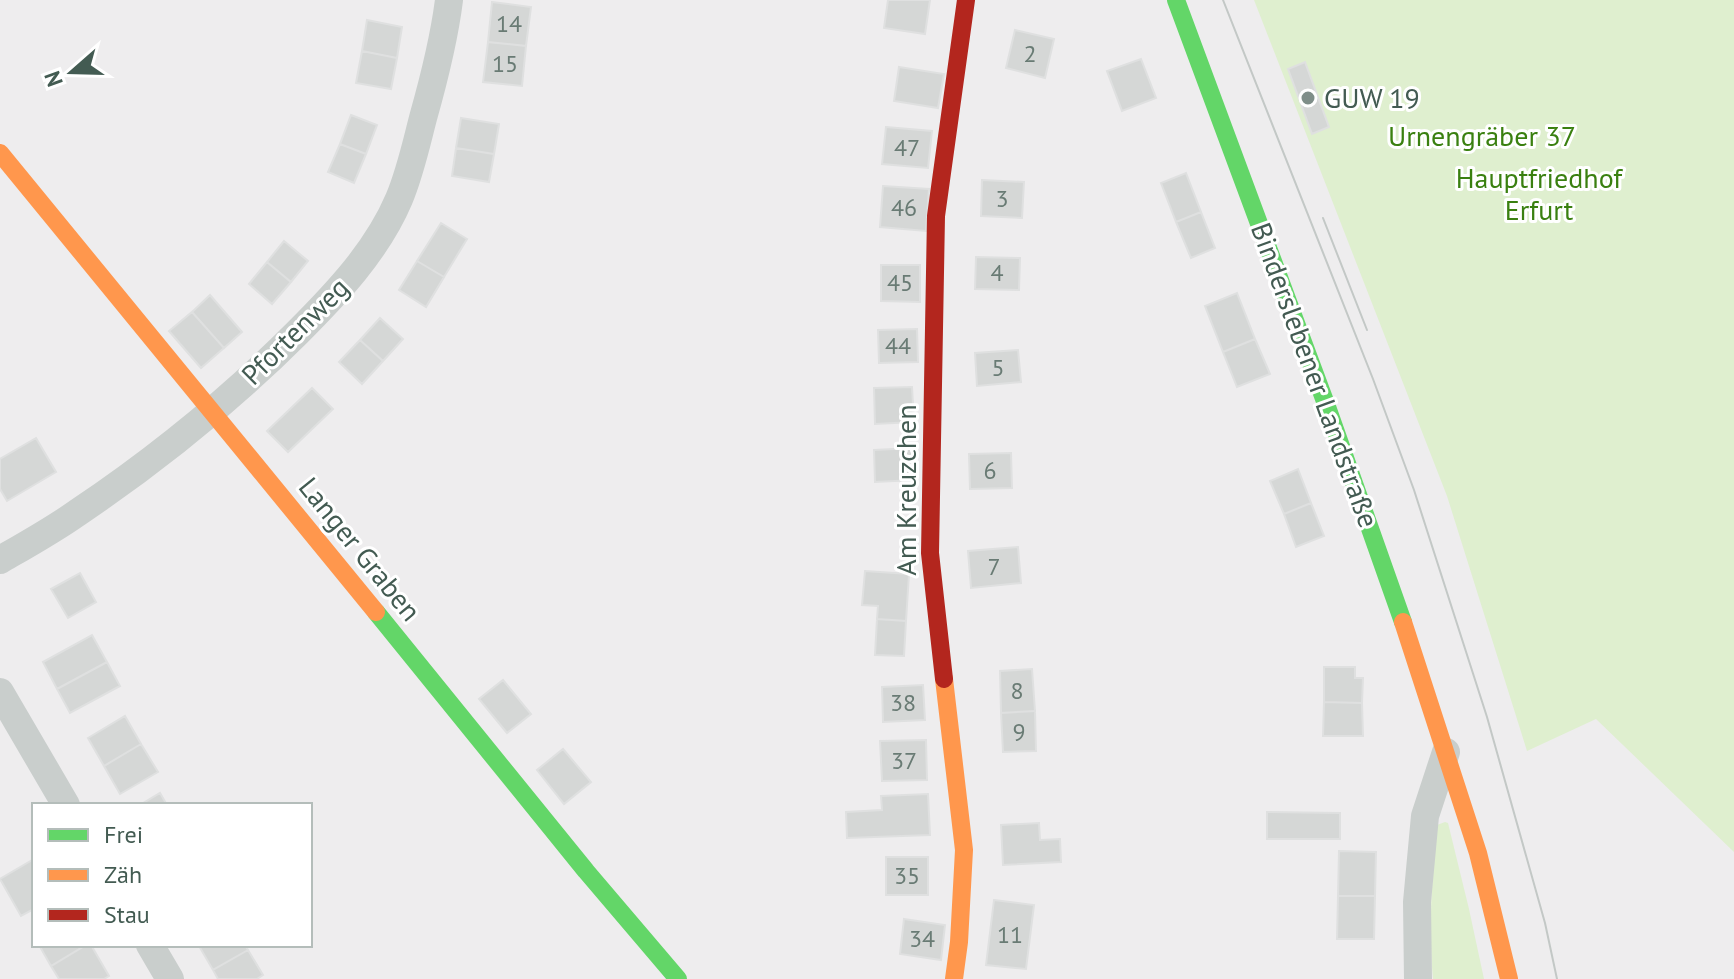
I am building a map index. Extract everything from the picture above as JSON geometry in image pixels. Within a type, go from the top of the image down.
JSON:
[{"type":"street","name":"Pfortenweg","points":[[0,560],[75,515],[155,458],[271,359],[330,300],[372,247],[399,200],[444,39],[449,0]]},
{"type":"street","name":"Am Kreuzchen","points":[[954,979],[964,850],[930,553],[936,216],[966,0]]},
{"type":"street","name":"Binderslebener Landstraße","points":[[1176,0],[1377,545],[1461,797],[1501,936],[1509,979]]},
{"type":"street","name":"Langer Graben","points":[[0,153],[586,871],[678,979]]},
{"type":"street","points":[[0,692],[65,803]]},
{"type":"street","points":[[1418,979],[1417,902],[1425,816],[1446,752]]},
{"type":"street","points":[[151,947],[170,979]]},
{"type":"green space","name":"Hauptfriedhof Erfurt","points":[[1254,0],[1734,0],[1734,852],[1596,719],[1527,751],[1447,496]]},
{"type":"green space","points":[[1448,823],[1484,979],[1433,979],[1431,921],[1434,863],[1437,825]]},
{"type":"building","points":[[888,0],[930,0],[925,34],[884,28]]},
{"type":"building","points":[[492,2],[531,7],[526,46],[488,42]]},
{"type":"building","points":[[367,20],[402,27],[397,58],[362,51]]},
{"type":"building","points":[[1015,30],[1054,39],[1045,78],[1006,68]]},
{"type":"building","points":[[488,42],[526,46],[522,86],[483,82]]},
{"type":"building","points":[[362,51],[397,58],[391,89],[356,83]]},
{"type":"building","points":[[1141,59],[1156,98],[1122,111],[1107,71]]},
{"type":"building","name":"GUW 19","points":[[1305,62],[1329,127],[1312,134],[1288,69]]},
{"type":"building","points":[[899,67],[944,74],[938,108],[894,101]]},
{"type":"building","points":[[351,115],[377,125],[366,154],[340,144]]},
{"type":"building","points":[[461,118],[499,124],[494,154],[456,148]]},
{"type":"building","points":[[886,127],[932,131],[928,168],[882,164]]},
{"type":"building","points":[[340,144],[366,154],[354,183],[328,172]]},
{"type":"building","points":[[456,148],[494,154],[489,182],[452,176]]},
{"type":"building","points":[[1186,173],[1201,212],[1176,222],[1161,183]]},
{"type":"building","points":[[982,180],[1024,182],[1022,218],[981,216]]},
{"type":"building","points":[[883,186],[929,189],[926,231],[880,227]]},
{"type":"building","points":[[1201,212],[1215,248],[1191,258],[1176,222]]},
{"type":"building","points":[[441,223],[467,239],[444,277],[417,261]]},
{"type":"building","points":[[284,241],[308,261],[291,282],[267,262]]},
{"type":"building","points":[[976,257],[1020,258],[1019,290],[975,289]]},
{"type":"building","points":[[417,261],[444,277],[426,307],[399,290]]},
{"type":"building","points":[[267,262],[291,282],[272,304],[249,284]]},
{"type":"building","points":[[881,265],[920,265],[920,302],[881,301]]},
{"type":"building","points":[[1237,293],[1255,339],[1223,352],[1205,306]]},
{"type":"building","points":[[210,295],[242,332],[224,348],[192,312]]},
{"type":"building","points":[[192,312],[224,348],[201,368],[169,331]]},
{"type":"building","points":[[380,318],[403,339],[383,361],[360,340]]},
{"type":"building","points":[[917,329],[918,362],[879,363],[878,330]]},
{"type":"building","points":[[1255,339],[1270,374],[1237,387],[1223,352]]},
{"type":"building","points":[[360,340],[383,361],[362,384],[339,362]]},
{"type":"building","points":[[1018,350],[1021,382],[977,386],[975,353]]},
{"type":"building","points":[[912,387],[914,422],[875,424],[874,388]]},
{"type":"building","points":[[312,388],[333,409],[288,452],[267,431]]},
{"type":"building","points":[[36,438],[56,472],[7,501],[0,489],[0,459]]},
{"type":"building","points":[[914,448],[915,480],[875,482],[874,450]]},
{"type":"building","points":[[1011,453],[1012,488],[970,489],[969,454]]},
{"type":"building","points":[[1298,469],[1311,503],[1284,514],[1270,481]]},
{"type":"building","points":[[1311,503],[1324,536],[1296,547],[1284,514]]},
{"type":"building","points":[[1018,547],[1021,583],[971,588],[968,551]]},
{"type":"building","points":[[865,571],[909,574],[906,621],[877,619],[878,606],[862,605]]},
{"type":"building","points":[[80,573],[96,602],[68,618],[51,589]]},
{"type":"building","points":[[877,619],[906,621],[904,656],[875,655]]},
{"type":"building","points":[[92,635],[107,662],[57,689],[43,662]]},
{"type":"building","points":[[107,662],[120,686],[70,713],[57,689]]},
{"type":"building","points":[[1324,667],[1355,667],[1355,678],[1363,678],[1362,703],[1324,702]]},
{"type":"building","points":[[1032,669],[1035,711],[1001,713],[1000,671]]},
{"type":"building","points":[[503,680],[531,714],[507,733],[479,699]]},
{"type":"building","points":[[923,685],[925,720],[883,722],[882,687]]},
{"type":"building","points":[[1324,702],[1362,703],[1363,736],[1323,736]]},
{"type":"building","points":[[1035,711],[1036,751],[1003,752],[1001,713]]},
{"type":"building","points":[[125,716],[141,744],[104,766],[88,738]]},
{"type":"building","points":[[926,740],[927,780],[882,781],[880,741]]},
{"type":"building","points":[[141,744],[158,772],[120,794],[104,766]]},
{"type":"building","points":[[563,749],[591,782],[564,804],[537,770]]},
{"type":"building","points":[[160,793],[166,803],[143,803]]},
{"type":"building","points":[[928,794],[930,835],[847,838],[846,812],[882,810],[881,796]]},
{"type":"building","points":[[1267,812],[1340,813],[1340,839],[1267,839]]},
{"type":"building","points":[[1039,823],[1040,840],[1060,839],[1061,862],[1003,865],[1001,825]]},
{"type":"building","points":[[1339,851],[1376,852],[1375,896],[1338,896]]},
{"type":"building","points":[[886,857],[928,857],[928,895],[886,895]]},
{"type":"building","points":[[32,860],[32,910],[21,916],[0,879]]},
{"type":"building","points":[[1338,896],[1375,896],[1374,939],[1337,939]]},
{"type":"building","points":[[994,900],[1034,905],[1026,969],[986,965]]},
{"type":"building","points":[[904,919],[945,925],[941,960],[900,954]]},
{"type":"building","points":[[40,947],[83,947],[51,966]]},
{"type":"building","points":[[83,947],[92,947],[109,976],[104,979],[59,979],[51,966]]},
{"type":"building","points":[[200,947],[246,947],[248,950],[213,970]]},
{"type":"building","points":[[248,950],[263,975],[257,979],[218,979],[213,970]]},
{"type":"tram line","points":[[1223,0],[1414,490],[1487,717],[1545,923],[1557,979]]},
{"type":"tram line","points":[[1323,218],[1367,330]]},
{"type":"traffic: fast","points":[[1176,0],[1326,404],[1403,622]]},
{"type":"traffic: fast","points":[[376,612],[586,871],[678,979]]},
{"type":"traffic: slow","points":[[0,153],[376,612]]},
{"type":"traffic: slow","points":[[1403,622],[1478,853],[1509,979]]},
{"type":"traffic: slow","points":[[944,679],[964,850],[954,979]]},
{"type":"traffic: jam","points":[[944,679],[930,553],[936,216],[966,0]]},
{"type":"place","name":"GUW 19","points":[[1308,98]]},
{"type":"park label","name":"Urnengräber 37","points":[[1482,136]]}]
